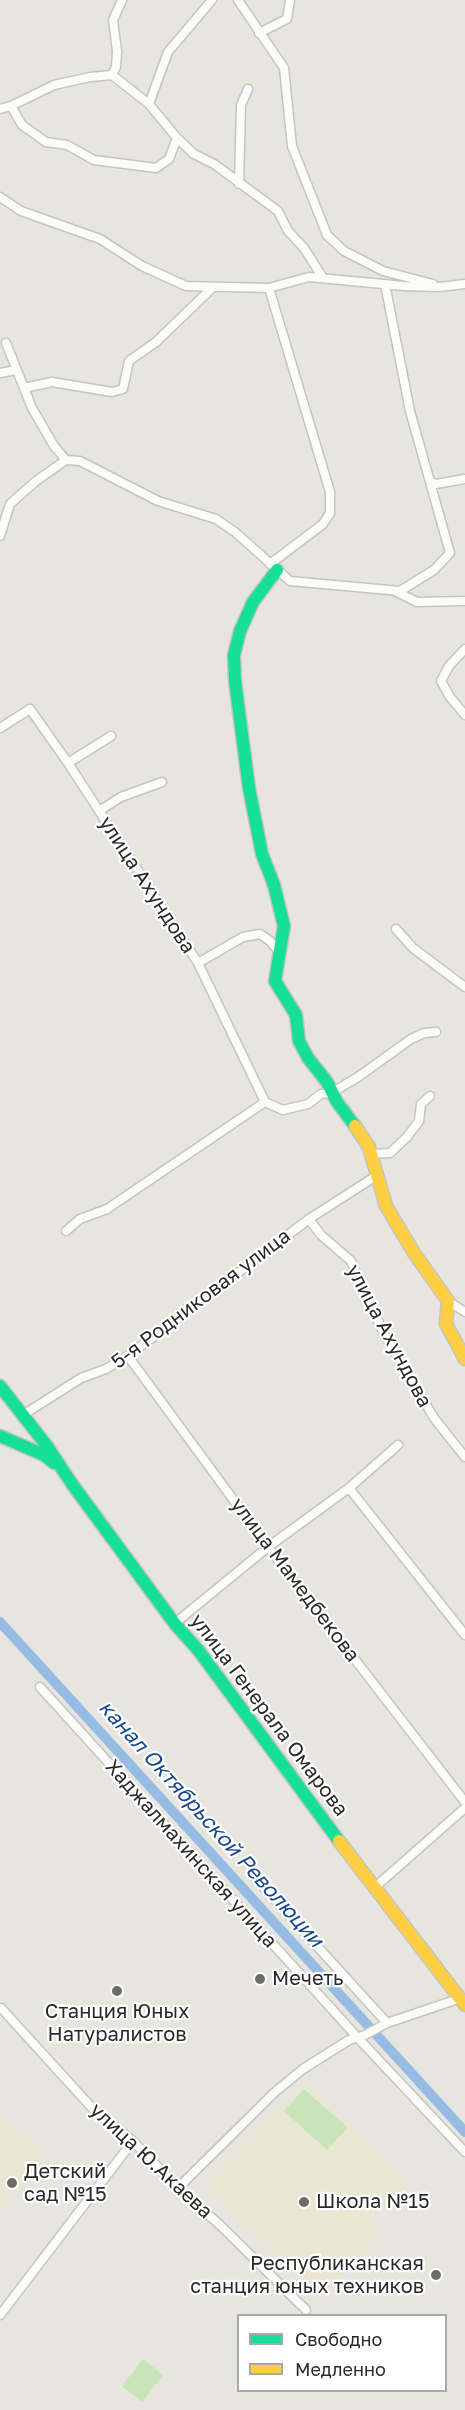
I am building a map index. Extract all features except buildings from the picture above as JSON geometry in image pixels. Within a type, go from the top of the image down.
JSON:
[{"type":"street","points":[[112,75],[116,67],[117,51],[112,20],[123,0]]},
{"type":"street","points":[[149,104],[168,52],[212,0]]},
{"type":"street","points":[[238,0],[284,68],[292,146],[327,235],[344,251],[383,271],[439,287]]},
{"type":"street","points":[[259,33],[287,19],[290,0]]},
{"type":"street","points":[[0,109],[54,85],[112,75],[149,104],[177,138],[194,154],[214,164],[278,211],[288,231],[304,248],[323,278]]},
{"type":"street","points":[[239,184],[241,105],[248,88]]},
{"type":"street","points":[[11,106],[22,124],[46,142],[67,145],[94,160],[156,168],[169,159],[177,138]]},
{"type":"street","points":[[0,197],[21,211],[100,239],[142,266],[186,286],[269,288],[309,277],[439,287],[465,284]]},
{"type":"street","points":[[0,536],[10,504],[66,460],[80,461],[158,501],[216,519],[290,581],[400,591],[434,570],[450,553],[410,411],[385,284]]},
{"type":"street","points":[[24,388],[52,382],[112,392],[123,389],[129,361],[156,342],[212,288]]},
{"type":"street","points":[[269,288],[330,492],[330,513],[323,524],[274,567],[254,602],[240,631],[234,664],[249,788],[262,854],[274,885],[284,926],[275,981],[296,1015],[299,1041],[308,1058],[327,1082],[331,1093],[357,1128],[370,1154],[386,1206],[414,1253],[448,1301],[465,1312]]},
{"type":"street","points":[[6,343],[24,388],[54,446],[66,460]]},
{"type":"street","points":[[0,373],[15,370]]},
{"type":"street","points":[[430,482],[436,484],[465,479]]},
{"type":"street","points":[[395,590],[417,602],[465,601]]},
{"type":"street","points":[[465,649],[449,666],[441,681],[450,697],[465,715]]},
{"type":"street","name":"улица Ахундова","points":[[0,728],[30,709],[68,763],[198,963],[265,1102]]},
{"type":"street","points":[[68,763],[111,736]]},
{"type":"street","points":[[99,811],[121,796],[162,782]]},
{"type":"street","points":[[396,929],[413,948],[465,987]]},
{"type":"street","points":[[198,963],[243,937],[260,934],[270,941],[280,953]]},
{"type":"street","points":[[66,1231],[80,1219],[107,1209],[265,1102],[283,1110],[308,1104],[321,1094],[331,1093],[381,1062],[411,1039],[424,1033],[436,1032]]},
{"type":"street","points":[[370,1154],[390,1153],[407,1137],[418,1121],[421,1104],[430,1096]]},
{"type":"street","name":"5-я Родниковая улица","points":[[23,1415],[81,1378],[106,1369],[128,1356],[309,1219],[376,1176]]},
{"type":"street","name":"улица Ахундова","points":[[309,1219],[321,1235],[351,1261],[384,1334],[434,1418],[465,1457]]},
{"type":"street","points":[[448,1301],[446,1324],[465,1359]]},
{"type":"street","name":"улица Мамедбекова","points":[[128,1356],[268,1547],[465,1802]]},
{"type":"street","points":[[0,1388],[2,1398],[0,1409]]},
{"type":"street","name":"улица Генерала Омарова","points":[[0,1388],[23,1415],[45,1450],[175,1624],[199,1651],[304,1796],[463,2004]]},
{"type":"street","points":[[0,1436],[45,1450]]},
{"type":"street","points":[[175,1624],[268,1547],[349,1488],[398,1445]]},
{"type":"street","points":[[349,1488],[465,1635]]},
{"type":"street","name":"Хаджалмахинская улица","points":[[40,1687],[358,2038],[465,2152]]},
{"type":"street","points":[[374,1888],[465,1808]]},
{"type":"street","points":[[255,1878],[387,2023]]},
{"type":"street","points":[[178,2188],[275,2092],[311,2064],[349,2040],[358,2038],[387,2023],[463,2004]]},
{"type":"street","name":"улица Ю.Акаева","points":[[1,2008],[93,2109],[133,2141],[178,2188],[220,2225],[306,2310]]},
{"type":"street","points":[[0,2315],[133,2141]]},
{"type":"shaded area","name":"Школа №15","points":[[305,2083],[406,2180],[369,2218],[384,2232],[322,2296],[206,2185]]},
{"type":"shaded area","name":"Детский сад №15","points":[[0,2115],[48,2151],[0,2215]]},
{"type":"green space","points":[[304,2089],[348,2128],[327,2150],[284,2111]]},
{"type":"green space","points":[[143,2359],[163,2375],[142,2402],[122,2386]]},
{"type":"waterway","name":"канал Октябрьской Революции","points":[[0,1622],[465,2132]]},
{"type":"traffic: fast","points":[[277,570],[253,602],[240,631],[234,655],[235,681],[249,788],[262,854],[274,885],[284,926],[275,981],[296,1015],[299,1041],[308,1058],[327,1082],[337,1102],[355,1126]]},
{"type":"traffic: fast","points":[[0,1386],[47,1446],[72,1484],[175,1624],[199,1651],[339,1841]]},
{"type":"traffic: fast","points":[[0,1436],[44,1455],[54,1463]]},
{"type":"traffic: slow","points":[[355,1126],[369,1147],[386,1206],[414,1253],[448,1301],[446,1324],[465,1359]]},
{"type":"traffic: slow","points":[[339,1841],[465,2005]]},
{"type":"place","name":"Мечеть","points":[[260,1979]]},
{"type":"place","name":"Станция Юных Натуралистов","points":[[117,1991]]},
{"type":"place","name":"Детский сад №15","points":[[12,2183]]},
{"type":"place","name":"Школа №15","points":[[304,2202]]},
{"type":"place","name":"Республиканская станция юных техников","points":[[436,2275]]}]
